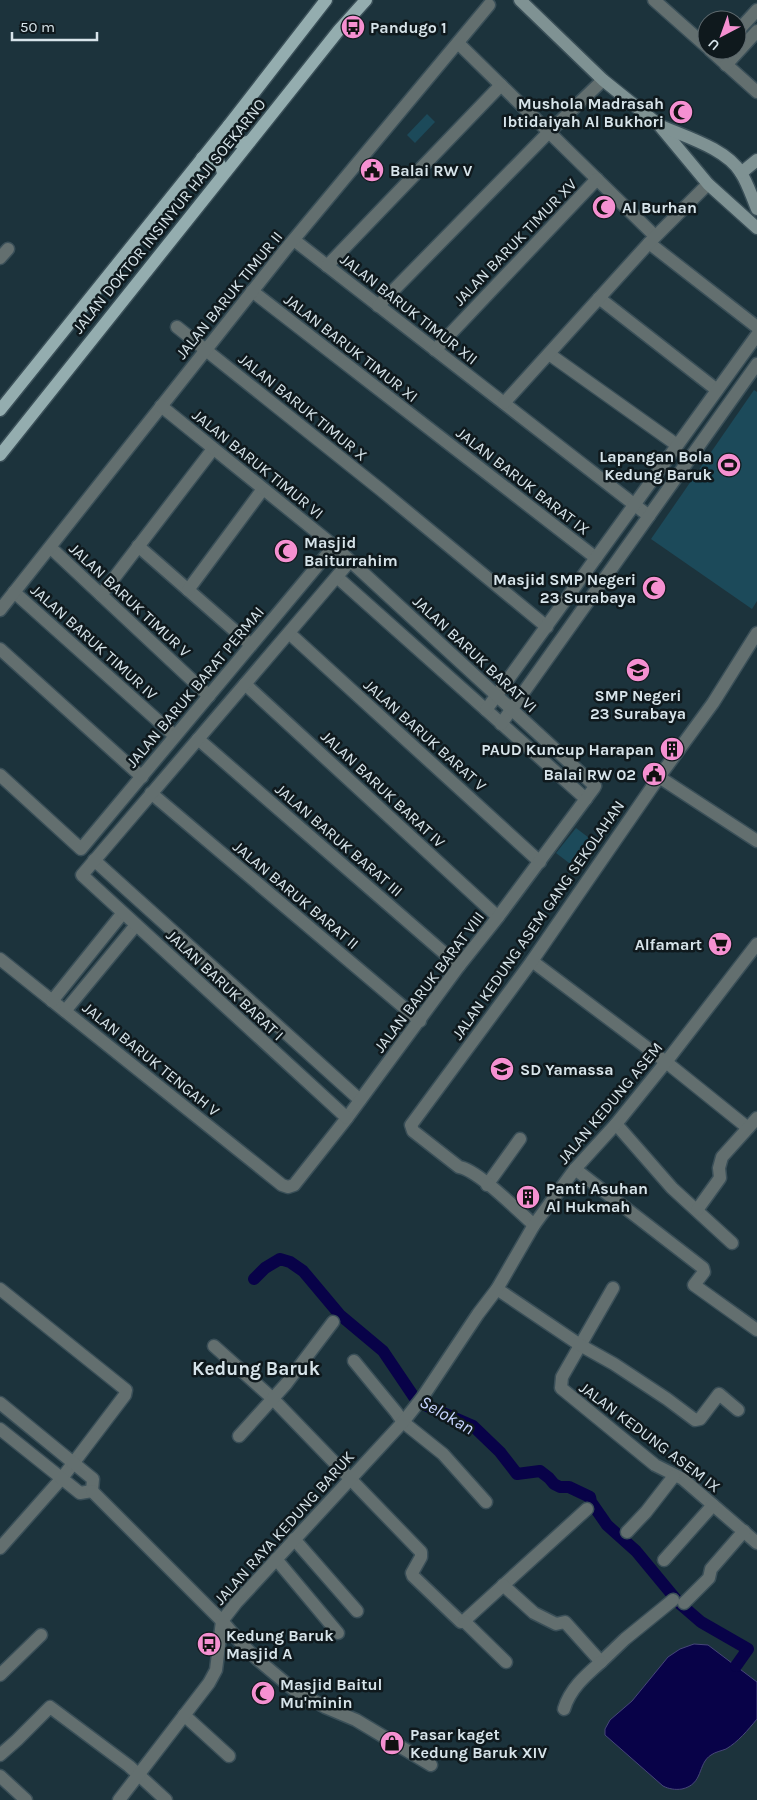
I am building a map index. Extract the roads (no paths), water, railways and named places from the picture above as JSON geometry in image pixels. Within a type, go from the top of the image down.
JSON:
[{"type":"main road","name":"JALAN DOKTOR INSINYUR HAJI SOEKARNO","points":[[0,410],[229,125],[326,0]]},
{"type":"main road","name":"JALAN DOKTOR INSINYUR HAJI SOEKARNO","points":[[0,455],[338,30],[366,0]]},
{"type":"main road","points":[[229,125],[228,132],[236,142],[243,144],[250,141]]},
{"type":"main road","points":[[202,158],[210,157],[217,160],[222,166],[224,174]]},
{"type":"street","points":[[520,0],[603,80],[659,125],[708,184],[757,228]]},
{"type":"street","points":[[654,0],[697,37]]},
{"type":"street","name":"JALAN BARUK TIMUR II","points":[[0,610],[51,548],[252,291],[489,5]]},
{"type":"street","points":[[747,21],[757,10]]},
{"type":"street","points":[[726,64],[757,31]]},
{"type":"street","points":[[458,43],[597,179],[652,239],[757,328]]},
{"type":"street","points":[[722,60],[757,92]]},
{"type":"street","points":[[378,306],[549,132],[603,80]]},
{"type":"street","points":[[327,266],[501,85]]},
{"type":"street","points":[[659,125],[720,153],[731,161],[741,173],[757,209]]},
{"type":"street","points":[[741,173],[757,160]]},
{"type":"street","name":"JALAN BARUK TIMUR XV","points":[[435,350],[597,179]]},
{"type":"street","points":[[504,403],[652,239],[708,184]]},
{"type":"street","name":"JALAN BARUK TIMUR XII","points":[[294,240],[649,516]]},
{"type":"street","name":"JALAN BARUK TIMUR XI","points":[[252,291],[430,430]]},
{"type":"street","points":[[599,298],[717,390]]},
{"type":"street","points":[[177,327],[206,350]]},
{"type":"street","points":[[486,710],[757,335]]},
{"type":"street","name":"JALAN BARUK TIMUR X","points":[[206,350],[381,490],[547,627]]},
{"type":"street","points":[[549,354],[677,446]]},
{"type":"street","points":[[501,724],[757,364]]},
{"type":"street","name":"JALAN BARUK TIMUR VI","points":[[161,406],[334,546]]},
{"type":"street","name":"JALAN BARUK BARAT IX","points":[[430,430],[596,558]]},
{"type":"street","points":[[101,595],[213,449]]},
{"type":"street","points":[[188,590],[263,489]]},
{"type":"street","points":[[138,546],[252,645]]},
{"type":"street","name":"JALAN BARUK BARAT VI","points":[[334,546],[594,786]]},
{"type":"street","name":"JALAN BARUK BARAT PERMAI","points":[[0,775],[81,849],[334,546]]},
{"type":"street","name":"JALAN BARUK TIMUR V","points":[[51,548],[209,696]]},
{"type":"street","points":[[94,860],[350,561]]},
{"type":"street","name":"JALAN BARUK BARAT VI","points":[[337,577],[586,799]]},
{"type":"street","name":"JALAN BARUK TIMUR IV","points":[[14,592],[175,736]]},
{"type":"street","name":"JALAN BARUK BARAT V","points":[[289,633],[540,862]]},
{"type":"street","name":"JALAN KEDUNG ASEM GANG SEKOLAHAN","points":[[487,1185],[465,1168],[459,1167],[413,1131],[411,1125],[532,961],[713,702],[757,633]]},
{"type":"street","points":[[0,649],[142,776]]},
{"type":"street","name":"JALAN BARUK BARAT IV","points":[[245,684],[498,917]]},
{"type":"street","name":"JALAN BARUK BARAT III","points":[[198,738],[459,966]]},
{"type":"street","points":[[659,777],[757,841]]},
{"type":"street","name":"JALAN BARUK BARAT VIII","points":[[282,1185],[288,1187],[294,1185],[347,1118],[459,966],[540,862],[594,786]]},
{"type":"street","name":"JALAN BARUK BARAT II","points":[[151,793],[420,1021]]},
{"type":"street","name":"JALAN BARUK BARAT I","points":[[347,1118],[122,914],[82,875],[94,860],[360,1100]]},
{"type":"street","points":[[52,1001],[122,914]]},
{"type":"street","points":[[65,1011],[136,925]]},
{"type":"street","name":"JALAN KEDUNG ASEM","points":[[497,1289],[534,1225],[575,1169],[616,1124],[756,947]]},
{"type":"street","name":"JALAN BARUK TENGAH V","points":[[0,959],[282,1185]]},
{"type":"street","points":[[532,961],[666,1062],[748,1128]]},
{"type":"street","points":[[696,1210],[720,1178],[719,1168],[722,1157],[757,1118]]},
{"type":"street","points":[[616,1124],[672,1188],[732,1243]]},
{"type":"street","points":[[520,1139],[487,1185],[534,1225]]},
{"type":"street","points":[[575,1169],[703,1268],[704,1272],[694,1285],[757,1330]]},
{"type":"street","points":[[580,1345],[613,1288]]},
{"type":"street","points":[[0,1289],[126,1390],[125,1395],[62,1478],[1,1543]]},
{"type":"street","points":[[497,1289],[580,1345],[614,1364],[667,1399],[695,1420],[700,1419],[719,1394],[738,1410]]},
{"type":"street","name":"JALAN RAYA KEDUNG BARUK","points":[[119,1800],[208,1684],[216,1670],[222,1620],[403,1422],[421,1400],[478,1314],[497,1289]]},
{"type":"street","points":[[239,1436],[286,1384],[333,1322]]},
{"type":"street","name":"JALAN KEDUNG ASEM IX","points":[[580,1345],[562,1376],[562,1388],[655,1465],[681,1478],[757,1543]]},
{"type":"street","points":[[214,1346],[272,1398],[421,1552],[412,1574],[413,1576],[461,1622],[464,1621],[506,1662]]},
{"type":"street","points":[[354,1361],[403,1422],[443,1454],[486,1502]]},
{"type":"street","points":[[0,1403],[94,1480],[92,1491]]},
{"type":"street","points":[[0,1429],[80,1494],[92,1491]]},
{"type":"street","points":[[627,1532],[646,1512],[674,1476]]},
{"type":"street","points":[[92,1491],[222,1620],[240,1644],[294,1690],[325,1707],[356,1720],[431,1766]]},
{"type":"street","points":[[664,1560],[713,1505]]},
{"type":"street","points":[[464,1621],[587,1509]]},
{"type":"street","points":[[564,1709],[569,1696],[581,1679],[625,1639],[679,1602],[709,1578],[711,1569],[744,1531]]},
{"type":"street","points":[[294,1540],[357,1611]]},
{"type":"street","points":[[276,1559],[338,1633]]},
{"type":"street","points":[[503,1585],[534,1613],[556,1624],[565,1622],[601,1662]]},
{"type":"street","points":[[0,1675],[41,1635]]},
{"type":"street","points":[[0,1755],[50,1707],[130,1766],[166,1800]]},
{"type":"street","points":[[184,1715],[229,1756]]},
{"type":"street","points":[[0,1776],[26,1800]]},
{"type":"waterway","name":"Selokan","points":[[254,1279],[265,1268],[280,1259],[290,1262],[303,1271],[340,1315],[383,1351],[414,1397],[427,1406],[473,1426],[500,1452],[517,1474],[540,1471],[554,1484],[560,1487],[569,1487],[590,1497],[591,1502],[607,1525],[636,1551],[679,1603],[701,1622],[748,1649],[736,1666]]},
{"type":"place","name":"Pandugo 1","points":[[353,27]]},
{"type":"place","name":"Mushola Madrasah Ibtidaiyah Al Bukhori","points":[[681,112]]},
{"type":"place","name":"Balai RW V","points":[[372,170]]},
{"type":"place","name":"Al Burhan","points":[[604,207]]},
{"type":"place","name":"Lapangan Bola Kedung Baruk","points":[[729,465]]},
{"type":"place","name":"Masjid Baiturrahim","points":[[286,551]]},
{"type":"place","name":"Masjid SMP Negeri 23 Surabaya","points":[[654,588]]},
{"type":"place","name":"SMP Negeri 23 Surabaya","points":[[638,670]]},
{"type":"place","name":"PAUD Kuncup Harapan","points":[[672,749]]},
{"type":"place","name":"Balai RW 02","points":[[654,774]]},
{"type":"place","name":"Alfamart","points":[[720,944]]},
{"type":"place","name":"SD Yamassa","points":[[502,1069]]},
{"type":"place","name":"Panti Asuhan Al Hukmah","points":[[528,1197]]},
{"type":"place","name":"Kedung Baruk Masjid A","points":[[209,1644]]},
{"type":"place","name":"Masjid Baitul Mu'minin","points":[[263,1693]]},
{"type":"place","name":"Pasar kaget Kedung Baruk XIV","points":[[392,1743]]},
{"type":"district","name":"Kedung Baruk","points":[[256,1369]]}]
